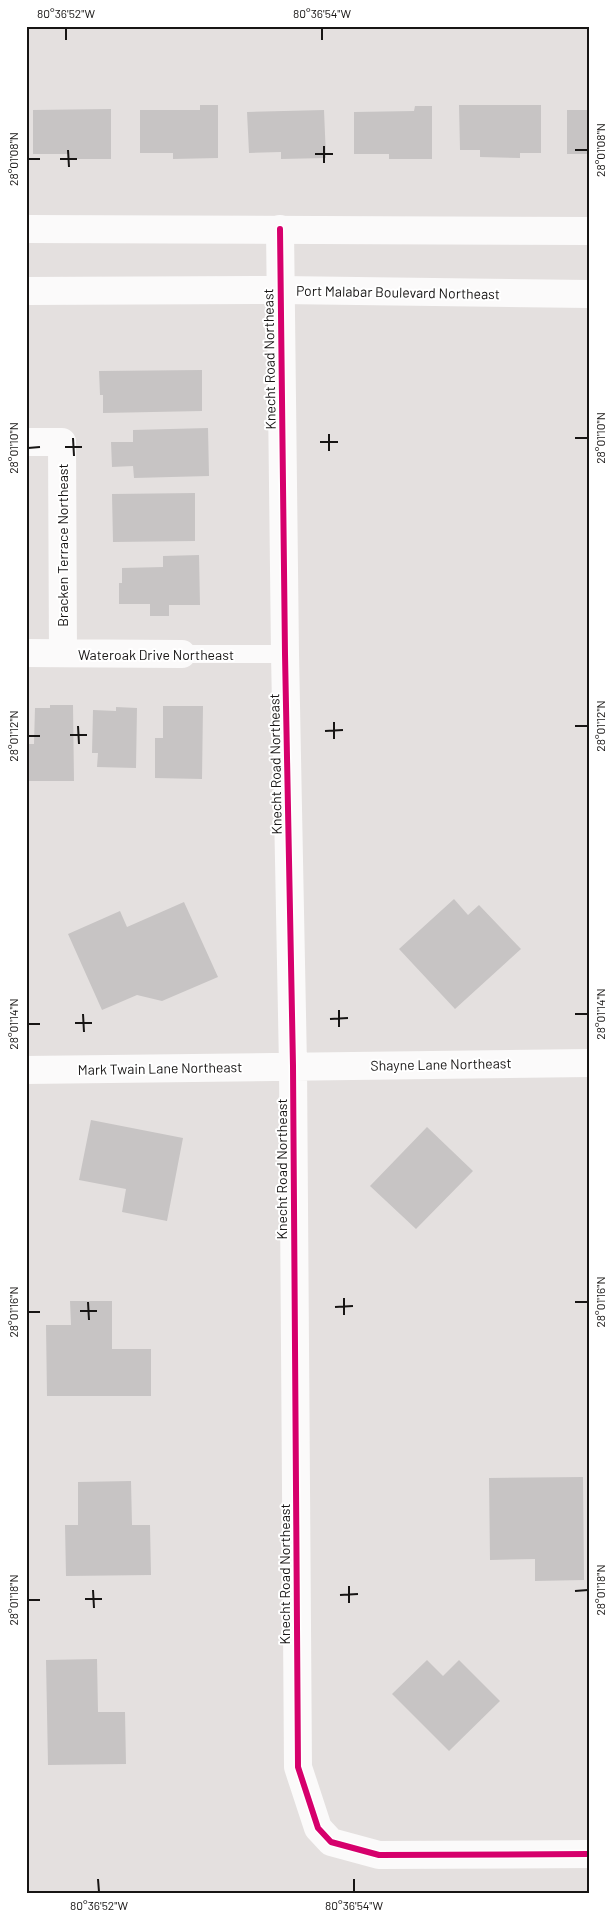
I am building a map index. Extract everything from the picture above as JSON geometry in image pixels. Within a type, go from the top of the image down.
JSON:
[{"type":"street","points":[[26,229],[589,231]]},
{"type":"street","name":"Knecht Road Northeast","points":[[280,229],[285,654],[293,1066],[298,1767],[318,1828],[331,1842],[379,1855],[589,1854]]},
{"type":"street","name":"Port Malabar Boulevard Northeast","points":[[26,291],[281,290],[589,294]]},
{"type":"street","name":"Bracken Terrace Northeast","points":[[26,442],[62,442],[63,653]]},
{"type":"street","name":"Wateroak Drive Northeast","points":[[26,653],[182,654]]},
{"type":"street","name":"Shayne Lane Northeast","points":[[293,1066],[589,1063]]},
{"type":"street","name":"Mark Twain Lane Northeast","points":[[26,1070],[293,1066]]},
{"type":"lane","name":"Wateroak Drive Northeast","points":[[182,654],[285,654]]},
{"type":"building","points":[[71,26],[120,26],[120,29],[71,29]]},
{"type":"building","points":[[200,105],[218,105],[218,158],[173,159],[173,153],[140,153],[140,110],[200,110]]},
{"type":"building","points":[[459,105],[541,105],[541,153],[520,153],[520,158],[480,157],[480,150],[460,150]]},
{"type":"building","points":[[415,106],[432,106],[432,159],[389,159],[389,154],[354,154],[354,112],[414,111]]},
{"type":"building","points":[[111,109],[111,159],[69,159],[69,154],[33,154],[33,110]]},
{"type":"building","points":[[324,110],[326,158],[281,159],[281,152],[249,153],[247,112]]},
{"type":"building","points":[[567,110],[589,110],[589,154],[567,154]]},
{"type":"building","points":[[202,370],[202,411],[103,413],[103,395],[100,395],[99,371]]},
{"type":"building","points":[[208,428],[209,476],[134,478],[133,466],[112,467],[111,442],[133,442],[133,430]]},
{"type":"building","points":[[195,493],[195,541],[113,542],[112,494]]},
{"type":"building","points":[[199,555],[200,605],[169,605],[169,616],[150,616],[150,604],[119,604],[119,583],[122,583],[122,568],[163,567],[163,556]]},
{"type":"building","points":[[50,705],[73,705],[74,781],[26,781],[26,744],[34,744],[35,708],[50,708]]},
{"type":"building","points":[[163,706],[203,706],[202,779],[155,778],[155,738],[163,738]]},
{"type":"building","points":[[116,707],[137,708],[136,768],[97,767],[98,753],[92,753],[93,710],[116,711]]},
{"type":"building","points":[[454,899],[468,915],[479,905],[521,949],[455,1009],[399,949]]},
{"type":"building","points":[[184,902],[218,977],[162,1001],[137,995],[102,1010],[68,934],[120,911],[127,927]]},
{"type":"building","points":[[91,1120],[183,1138],[167,1221],[122,1212],[126,1189],[79,1180]]},
{"type":"building","points":[[427,1127],[473,1171],[416,1229],[370,1186]]},
{"type":"building","points":[[70,1301],[112,1301],[112,1349],[151,1349],[151,1396],[47,1396],[46,1325],[71,1325]]},
{"type":"building","points":[[583,1477],[584,1580],[535,1581],[535,1559],[490,1560],[489,1478]]},
{"type":"building","points":[[131,1481],[132,1525],[150,1525],[151,1575],[66,1576],[65,1525],[78,1525],[78,1482]]},
{"type":"building","points":[[97,1659],[98,1712],[125,1712],[126,1764],[48,1765],[46,1660]]},
{"type":"building","points":[[427,1660],[443,1676],[459,1660],[500,1701],[449,1751],[392,1694]]},
{"type":"cycle path","points":[[280,229],[285,654],[293,1066],[298,1767],[318,1828],[331,1842],[379,1855],[589,1854]]}]
